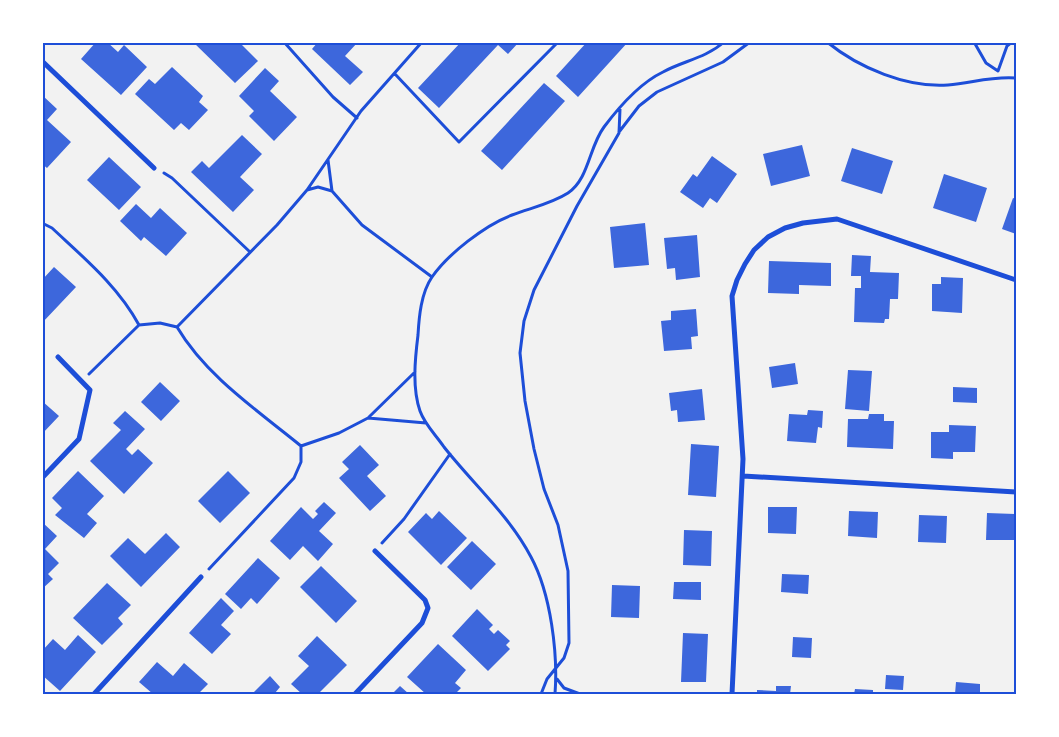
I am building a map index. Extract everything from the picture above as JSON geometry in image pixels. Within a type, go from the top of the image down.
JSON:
[{"type":"street","points":[[42,61],[154,168]]},
{"type":"street","points":[[732,694],[743,476],[732,296],[737,280],[754,250],[768,236],[785,228],[803,223],[836,219],[1016,280]]},
{"type":"street","points":[[42,478],[79,439],[90,390],[58,357]]},
{"type":"street","points":[[743,476],[1016,492]]},
{"type":"street","points":[[355,694],[422,623],[428,608],[425,600],[375,551]]},
{"type":"street","points":[[94,694],[201,577]]},
{"type":"path","points":[[284,42],[333,97],[357,118]]},
{"type":"path","points":[[177,327],[277,225],[306,190],[357,118],[422,42]]},
{"type":"path","points":[[394,73],[459,142],[558,42]]},
{"type":"path","points":[[555,694],[556,668],[542,582],[532,558],[508,521],[426,423],[416,395],[415,372],[418,328],[425,292],[432,277],[464,245],[486,227],[569,192],[583,176],[595,140],[620,108],[643,84],[663,72],[694,61],[724,42]]},
{"type":"path","points":[[827,42],[836,50],[888,76],[909,83],[948,85],[997,76],[1016,78]]},
{"type":"path","points":[[974,42],[986,63],[998,71],[1007,46],[1012,42]]},
{"type":"path","points":[[541,694],[547,680],[564,658],[569,643],[568,571],[558,525],[544,489],[525,401],[520,352],[524,321],[534,290],[577,206],[618,133],[639,106],[658,92],[723,62],[750,43]]},
{"type":"path","points":[[618,133],[620,108]]},
{"type":"path","points":[[328,160],[332,191],[362,226],[432,277]]},
{"type":"path","points":[[172,178],[250,252]]},
{"type":"path","points":[[306,190],[318,187],[332,191]]},
{"type":"path","points":[[42,223],[52,228],[110,283],[128,303],[139,325]]},
{"type":"path","points":[[81,380],[139,325],[160,322],[177,327],[187,343],[211,371],[301,446]]},
{"type":"path","points":[[301,446],[339,433],[368,418],[415,372]]},
{"type":"path","points":[[368,418],[426,423]]},
{"type":"path","points":[[201,577],[294,478],[301,462],[301,446]]},
{"type":"path","points":[[375,551],[404,519],[450,454]]},
{"type":"path","points":[[556,679],[564,688],[580,694]]},
{"type":"building","points":[[96,42],[107,42],[118,52],[124,45],[147,67],[121,95],[81,59]]},
{"type":"building","points":[[193,42],[239,42],[258,61],[235,83]]},
{"type":"building","points":[[318,42],[358,42],[345,56],[363,72],[350,85],[312,49]]},
{"type":"building","points":[[461,42],[519,42],[508,54],[498,45],[439,108],[418,88]]},
{"type":"building","points":[[587,42],[628,42],[578,97],[556,76]]},
{"type":"building","points":[[172,67],[203,96],[199,102],[208,110],[189,130],[181,123],[174,130],[135,94],[149,79],[155,84]]},
{"type":"building","points":[[265,68],[279,81],[270,91],[297,117],[274,141],[249,116],[254,111],[239,96]]},
{"type":"building","points":[[544,83],[565,101],[502,170],[481,151]]},
{"type":"building","points":[[42,95],[57,109],[47,120],[71,142],[47,168],[42,164]]},
{"type":"building","points":[[242,135],[262,154],[240,177],[254,190],[233,212],[191,172],[202,161],[209,168]]},
{"type":"building","points":[[802,145],[810,176],[771,186],[763,154]]},
{"type":"building","points":[[852,148],[893,161],[882,194],[841,181]]},
{"type":"building","points":[[712,156],[737,174],[717,203],[710,198],[703,208],[680,192],[693,174],[697,177]]},
{"type":"building","points":[[109,157],[141,187],[119,210],[87,180]]},
{"type":"building","points":[[944,174],[987,188],[976,222],[933,208]]},
{"type":"building","points":[[1013,198],[1016,199],[1016,234],[1002,229]]},
{"type":"building","points":[[136,204],[151,218],[160,208],[187,233],[166,256],[144,237],[141,241],[120,221]]},
{"type":"building","points":[[645,223],[649,265],[614,268],[610,227]]},
{"type":"building","points":[[697,235],[700,277],[676,280],[675,268],[667,269],[664,238]]},
{"type":"building","points":[[852,255],[871,256],[870,272],[899,273],[898,299],[890,299],[889,319],[885,319],[884,323],[854,322],[855,288],[861,288],[861,276],[851,276]]},
{"type":"building","points":[[769,261],[831,263],[831,286],[799,285],[799,294],[768,293]]},
{"type":"building","points":[[54,267],[76,287],[42,323],[42,280]]},
{"type":"building","points":[[941,277],[963,278],[962,313],[932,311],[932,284],[941,284]]},
{"type":"building","points":[[696,309],[698,336],[691,337],[692,349],[664,351],[661,321],[671,320],[671,311]]},
{"type":"building","points":[[795,363],[798,384],[772,388],[769,367]]},
{"type":"building","points":[[848,370],[872,371],[869,411],[845,409]]},
{"type":"building","points":[[160,382],[180,401],[161,421],[141,402]]},
{"type":"building","points":[[953,387],[977,388],[977,403],[953,402]]},
{"type":"building","points":[[702,389],[705,420],[678,422],[677,410],[671,411],[669,393]]},
{"type":"building","points":[[42,401],[59,416],[42,434]]},
{"type":"building","points":[[808,410],[823,411],[822,428],[818,427],[816,443],[787,441],[789,414],[807,415]]},
{"type":"building","points":[[125,411],[145,429],[126,449],[132,455],[138,449],[153,463],[124,494],[90,461],[121,430],[113,423]]},
{"type":"building","points":[[869,414],[884,414],[884,421],[894,421],[893,449],[847,447],[848,419],[868,419]]},
{"type":"building","points":[[949,425],[976,426],[975,452],[953,452],[953,459],[931,458],[931,432],[949,432]]},
{"type":"building","points":[[691,444],[719,446],[716,497],[688,495]]},
{"type":"building","points":[[360,445],[379,465],[367,476],[386,496],[370,511],[339,478],[349,469],[342,462]]},
{"type":"building","points":[[78,471],[104,496],[87,514],[97,523],[84,538],[55,515],[62,508],[52,498]]},
{"type":"building","points":[[228,471],[250,493],[220,523],[198,501]]},
{"type":"building","points":[[324,502],[336,513],[319,531],[333,544],[318,561],[303,546],[290,560],[270,541],[301,507],[313,519],[318,514],[315,511]]},
{"type":"building","points":[[768,507],[797,507],[796,534],[768,533]]},
{"type":"building","points":[[439,511],[467,538],[441,565],[408,532],[426,513],[432,519]]},
{"type":"building","points":[[849,511],[878,512],[877,538],[848,536]]},
{"type":"building","points":[[987,513],[1015,514],[1014,540],[986,540]]},
{"type":"building","points":[[919,515],[947,516],[946,543],[918,542]]},
{"type":"building","points":[[42,522],[57,536],[45,549],[59,563],[48,574],[53,579],[42,589]]},
{"type":"building","points":[[684,530],[712,531],[711,566],[683,565]]},
{"type":"building","points":[[166,533],[180,547],[141,587],[110,556],[128,538],[145,554]]},
{"type":"building","points":[[472,541],[496,564],[471,590],[447,567]]},
{"type":"building","points":[[258,558],[280,578],[257,604],[251,598],[241,609],[225,594]]},
{"type":"building","points":[[321,566],[357,601],[336,623],[300,587]]},
{"type":"building","points":[[782,574],[809,575],[808,594],[781,592]]},
{"type":"building","points":[[674,582],[701,582],[701,600],[673,599]]},
{"type":"building","points":[[107,583],[131,605],[118,618],[123,624],[102,645],[73,618]]},
{"type":"building","points":[[612,585],[640,586],[639,618],[611,617]]},
{"type":"building","points":[[221,598],[234,611],[221,625],[231,634],[212,654],[189,633]]},
{"type":"building","points":[[477,609],[493,625],[489,629],[494,634],[498,630],[510,641],[506,645],[510,649],[488,671],[452,636]]},
{"type":"building","points":[[683,633],[708,634],[706,682],[681,682]]},
{"type":"building","points":[[78,635],[96,652],[60,691],[42,675],[42,651],[53,639],[65,650]]},
{"type":"building","points":[[317,636],[347,665],[318,694],[302,694],[291,684],[309,666],[298,656]]},
{"type":"building","points":[[793,637],[812,638],[811,658],[792,657]]},
{"type":"building","points":[[438,644],[466,670],[455,683],[461,688],[455,694],[426,694],[407,677]]},
{"type":"building","points":[[157,662],[173,676],[184,663],[208,684],[198,694],[153,694],[139,682]]},
{"type":"building","points":[[886,675],[904,676],[903,690],[885,689]]},
{"type":"building","points":[[270,676],[280,687],[276,694],[252,694]]},
{"type":"building","points":[[1015,677],[1016,694],[1014,694]]},
{"type":"building","points":[[956,682],[980,684],[980,694],[955,694]]},
{"type":"building","points":[[400,686],[409,694],[392,694]]},
{"type":"building","points":[[776,686],[791,686],[790,694],[757,694],[757,690],[776,691]]},
{"type":"building","points":[[855,689],[873,690],[873,694],[854,694]]}]
